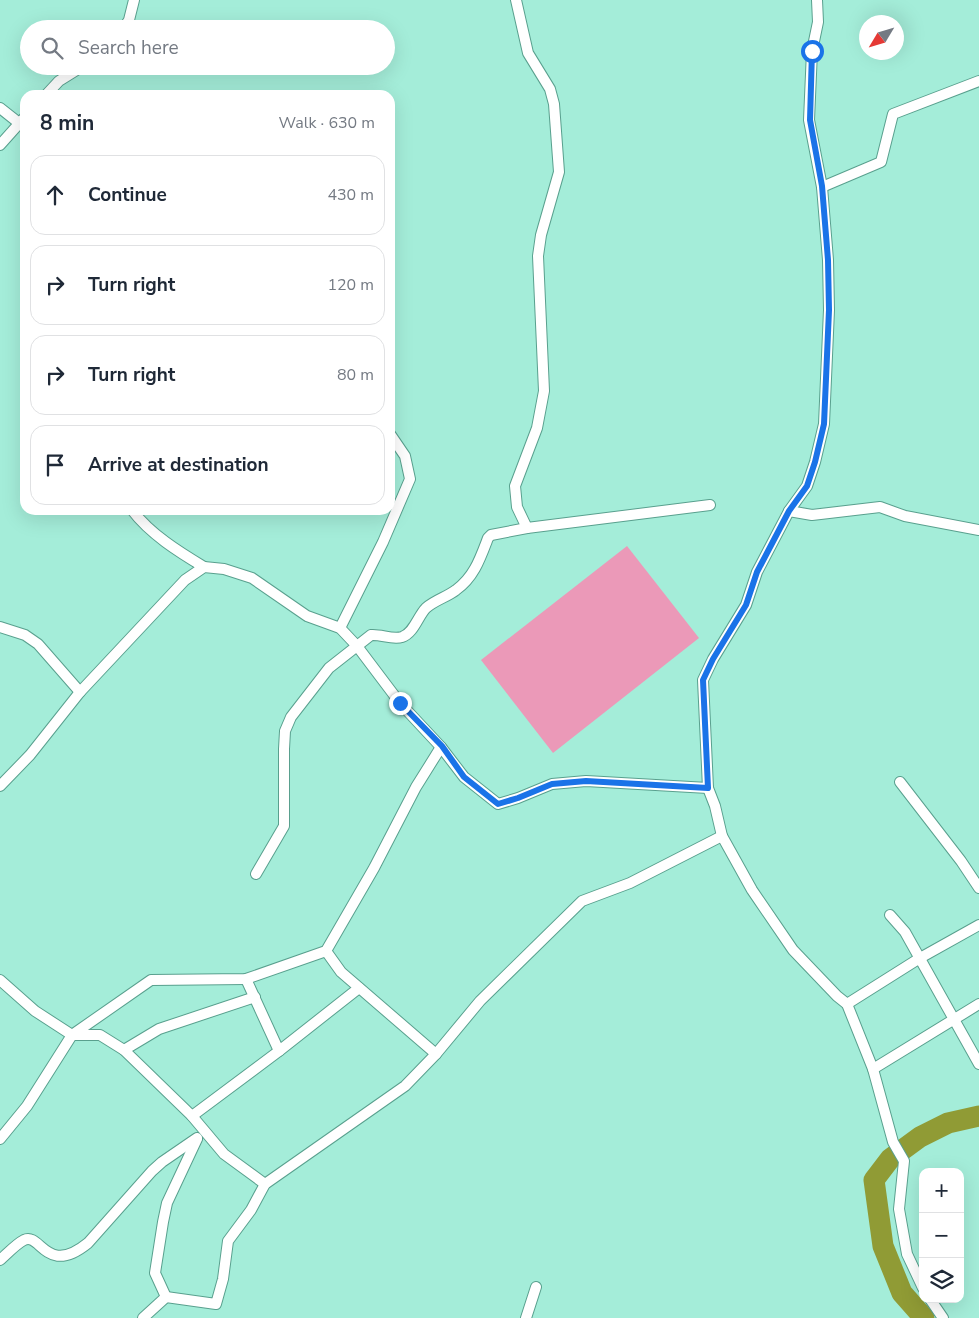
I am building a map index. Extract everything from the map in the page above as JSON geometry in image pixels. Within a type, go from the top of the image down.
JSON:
[{"type":"street","points":[[129,20],[134,0]]},
{"type":"street","points":[[516,0],[528,53],[550,89],[554,104],[559,172],[541,235],[538,256],[544,391],[537,428],[515,486],[517,507],[527,528]]},
{"type":"street","points":[[817,0],[818,22],[812,51],[810,120],[822,186],[828,260],[829,310],[824,424],[807,486],[789,511],[757,572],[746,605],[713,659],[703,680],[708,788],[715,806],[722,836],[752,890],[793,950],[847,1004],[873,1069],[893,1142],[904,1161],[899,1209],[907,1254],[919,1280]]},
{"type":"street","points":[[51,90],[59,81],[69,75]]},
{"type":"street","points":[[822,186],[881,162],[893,114],[979,81]]},
{"type":"street","points":[[0,108],[20,119]]},
{"type":"street","points":[[0,145],[20,122]]},
{"type":"street","points":[[395,441],[406,456],[410,479],[395,514]]},
{"type":"street","points":[[256,874],[284,826],[285,732],[291,717],[329,668],[371,635],[403,636],[412,630],[428,606],[456,591],[470,578],[475,570],[491,535],[527,528],[710,506]]},
{"type":"street","points":[[789,511],[812,515],[880,507],[905,516],[979,530]]},
{"type":"street","points":[[136,515],[143,523],[176,550],[204,567],[224,569],[252,578],[307,616],[340,628],[357,646],[400,703],[442,746],[464,777],[498,804],[552,784],[586,781],[708,788]]},
{"type":"street","points":[[340,628],[395,515]]},
{"type":"street","points":[[0,786],[30,755],[80,692],[185,580],[204,567]]},
{"type":"street","points":[[0,627],[25,635],[38,644],[80,692]]},
{"type":"street","points":[[0,1138],[27,1106],[72,1035],[151,980],[246,979],[326,951],[374,868],[416,786],[442,746]]},
{"type":"street","points":[[900,782],[961,861],[979,888]]},
{"type":"street","points":[[166,1297],[216,1304],[224,1279],[228,1241],[250,1210],[265,1184],[405,1086],[436,1054],[480,1001],[582,901],[630,883],[722,836]]},
{"type":"street","points":[[890,914],[905,932],[979,1064]]},
{"type":"street","points":[[847,1004],[920,958],[979,925]]},
{"type":"street","points":[[326,951],[341,972],[436,1054]]},
{"type":"street","points":[[246,979],[279,1051]]},
{"type":"street","points":[[0,980],[35,1011],[72,1035],[100,1035],[124,1050],[192,1116],[224,1154],[265,1184]]},
{"type":"street","points":[[192,1116],[359,988]]},
{"type":"street","points":[[124,1050],[159,1028],[255,997]]},
{"type":"street","points":[[873,1069],[979,1004]]},
{"type":"street","points":[[166,1297],[156,1272],[167,1203],[202,1127]]},
{"type":"street","points":[[0,1260],[24,1240],[30,1239],[54,1256],[65,1256],[77,1252],[88,1243],[152,1171],[197,1138]]},
{"type":"street","points":[[526,1318],[536,1287]]},
{"type":"street","points":[[143,1318],[166,1297]]},
{"type":"street","points":[[933,1303],[943,1318]]},
{"type":"shaded area","points":[[627,546],[699,638],[553,753],[481,660]]},
{"type":"waterway","points":[[924,1318],[902,1293],[883,1246],[874,1180],[890,1159],[920,1137],[948,1123],[979,1116]]},
{"type":"route","points":[[400,703],[442,746],[464,777],[498,804],[552,784],[586,781],[708,788],[703,680],[713,659],[746,605],[757,572],[789,511],[807,486],[824,424],[829,310],[828,260],[822,186],[810,120],[812,51]]}]
